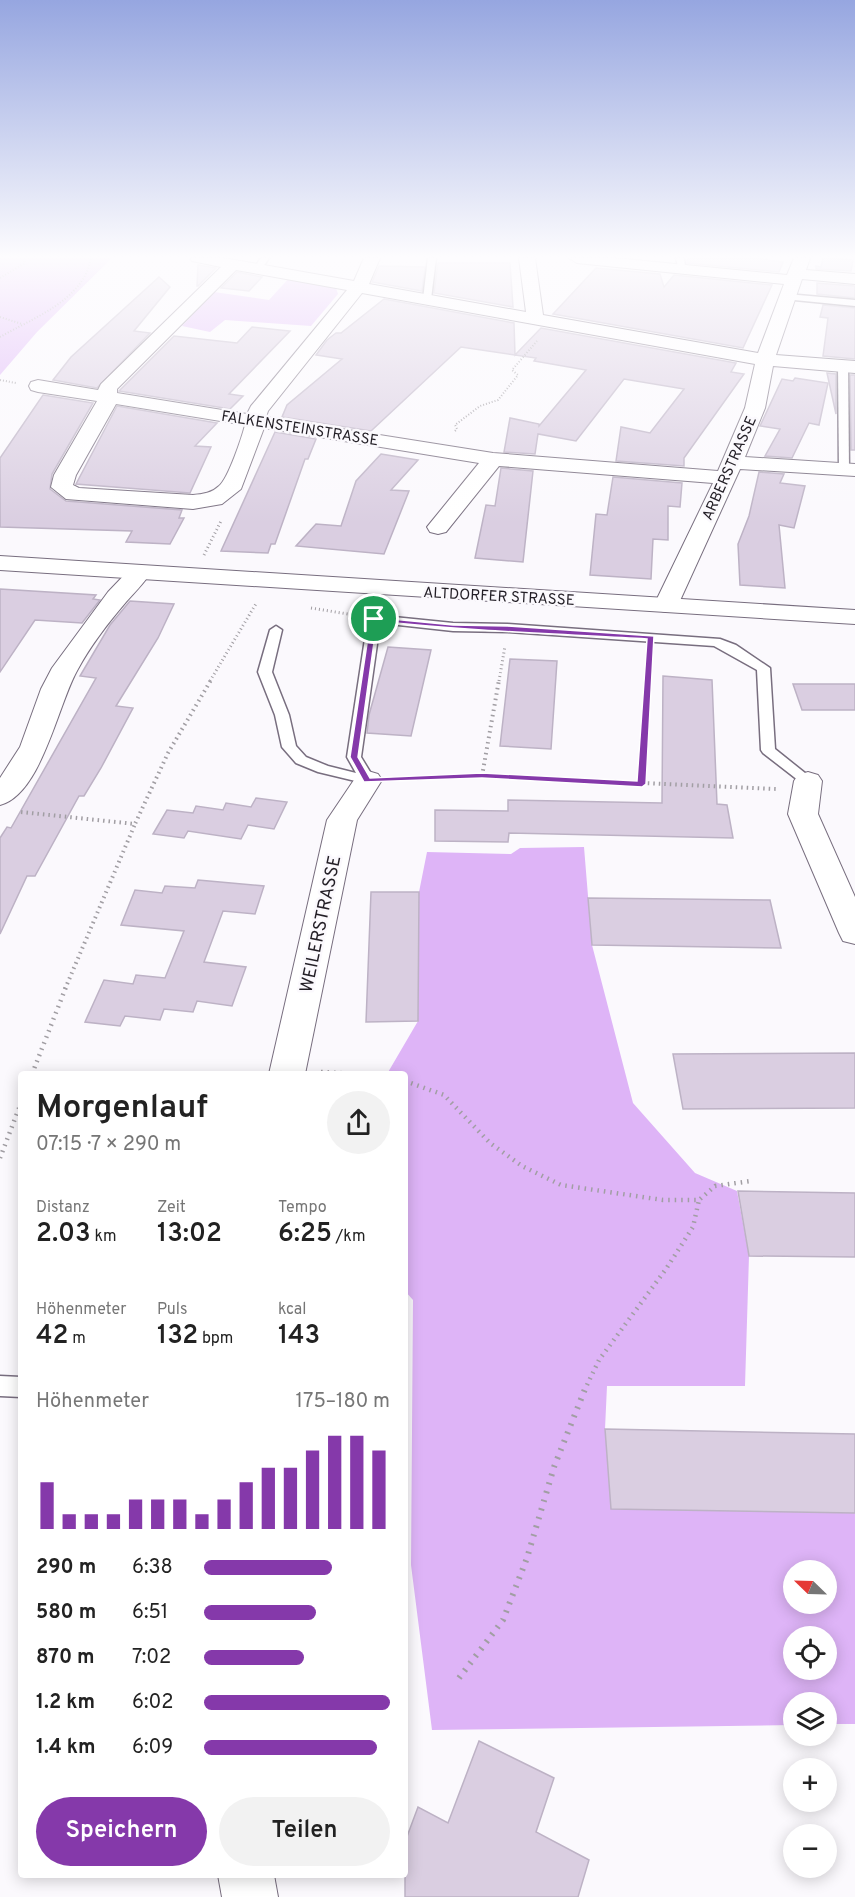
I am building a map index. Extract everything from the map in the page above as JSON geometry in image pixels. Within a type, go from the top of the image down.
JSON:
[{"type":"street","points":[[150,347],[108,388],[106,404],[64,475],[62,487],[74,494],[193,502],[214,499],[230,489],[252,438],[258,410],[310,347]]},
{"type":"street","points":[[691,347],[765,360],[849,366]]},
{"type":"street","name":"ARBERSTRASSE","points":[[666,605],[729,470],[755,408],[770,347]]},
{"type":"street","name":"FALKENSTEINSTRASSE","points":[[38,386],[493,459],[729,470],[849,470]]},
{"type":"street","points":[[438,526],[493,459]]},
{"type":"street","name":"ALTDORFER STRASSE","points":[[0,563],[855,617]]},
{"type":"street","points":[[5,803],[15,779],[34,747],[58,682],[92,630],[138,573]]},
{"type":"street","name":"WEILERSTRASSE","points":[[288,1071],[342,820],[368,780]]},
{"type":"street","points":[[807,787],[802,814],[855,932]]},
{"type":"street","points":[[247,1878],[250,1897]]},
{"type":"lane","points":[[849,366],[849,470]]},
{"type":"lane","points":[[368,780],[354,757],[374,619],[444,627],[508,628],[716,642],[732,648],[763,668],[768,750],[807,787]]},
{"type":"lane","points":[[276,630],[265,672],[282,715],[289,747],[302,760],[323,770],[368,780]]},
{"type":"lane","points":[[0,1386],[18,1387]]},
{"type":"path","points":[[435,451],[457,429],[455,425],[480,406],[498,400],[502,393],[507,391],[518,375],[512,370],[533,347]]},
{"type":"path","points":[[202,560],[226,511],[214,499]]},
{"type":"path","points":[[33,1071],[71,973],[168,753],[258,599]]},
{"type":"path","points":[[482,776],[508,628]]},
{"type":"path","points":[[642,784],[651,638]]},
{"type":"path","points":[[368,780],[482,776],[642,784],[807,787]]},
{"type":"path","points":[[5,803],[135,824]]},
{"type":"path","points":[[408,1082],[444,1095],[490,1143],[522,1166],[561,1185],[632,1196],[699,1200]]},
{"type":"path","points":[[0,1158],[18,1111]]},
{"type":"path","points":[[459,1678],[504,1620],[527,1558],[554,1467],[584,1391],[599,1360],[660,1278],[693,1227],[699,1200],[715,1186],[751,1181]]},
{"type":"shaded area","points":[[0,347],[25,347],[0,375]]},
{"type":"shaded area","points":[[584,847],[592,945],[633,1103],[695,1173],[737,1191],[749,1256],[745,1386],[607,1386],[605,1429],[611,1508],[855,1513],[855,1724],[837,1724],[837,1692],[783,1692],[783,1725],[432,1730],[411,1565],[413,1300],[408,1294],[408,1071],[389,1071],[418,1021],[419,892],[427,852],[511,854],[520,848]]},
{"type":"building","points":[[83,347],[137,347],[97,388],[53,380]]},
{"type":"building","points":[[163,347],[275,347],[229,394],[243,396],[230,409],[119,391]]},
{"type":"building","points":[[322,347],[515,347],[515,355],[461,347],[371,431],[282,417],[287,405],[342,359],[316,355]]},
{"type":"building","points":[[523,347],[644,347],[736,363],[731,372],[744,374],[684,458],[684,466],[616,461],[621,427],[650,433],[684,389],[624,379],[576,441],[538,434],[535,454],[504,452],[510,418],[539,424],[539,426],[586,370],[534,361],[536,358],[515,355]]},
{"type":"building","points":[[824,347],[855,347],[855,359],[823,356]]},
{"type":"building","points":[[827,373],[836,374],[836,414]]},
{"type":"building","points":[[850,375],[855,375],[855,450],[851,450]]},
{"type":"building","points":[[795,378],[828,383],[819,425],[809,423],[792,458],[765,456],[780,429],[760,426],[782,379],[793,381]]},
{"type":"building","points":[[43,395],[93,403],[52,474],[50,489],[66,501],[182,510],[179,518],[184,518],[170,544],[126,542],[132,531],[0,527],[0,458]]},
{"type":"building","points":[[117,406],[217,423],[195,446],[211,447],[190,493],[76,484]]},
{"type":"building","points":[[275,432],[316,439],[308,459],[305,459],[275,544],[271,544],[268,553],[221,551]]},
{"type":"building","points":[[381,454],[418,460],[391,490],[409,491],[384,554],[296,546],[316,524],[341,526],[356,481]]},
{"type":"building","points":[[501,468],[533,471],[523,562],[475,558],[486,505],[495,506]]},
{"type":"building","points":[[759,472],[784,474],[780,483],[805,486],[794,528],[779,525],[785,588],[740,585],[738,544],[749,516]]},
{"type":"building","points":[[613,477],[682,483],[680,507],[668,506],[668,540],[653,539],[651,579],[590,575],[596,514],[607,515]]},
{"type":"building","points":[[0,589],[96,595],[93,599],[100,600],[82,623],[35,620],[0,672]]},
{"type":"building","points":[[130,601],[174,604],[158,638],[116,706],[133,708],[101,768],[84,796],[79,796],[35,876],[27,876],[0,934],[0,838],[7,827],[11,828],[96,678],[80,676],[110,625]]},
{"type":"building","points":[[388,647],[431,650],[411,736],[367,733],[369,715]]},
{"type":"building","points":[[510,659],[557,661],[551,749],[500,746]]},
{"type":"building","points":[[663,676],[712,680],[717,804],[727,805],[733,838],[509,833],[508,842],[435,841],[435,810],[508,811],[508,800],[662,803]]},
{"type":"building","points":[[793,684],[855,684],[855,710],[802,710]]},
{"type":"building","points":[[256,798],[287,802],[274,829],[248,825],[241,839],[188,831],[184,838],[153,834],[167,810],[193,813],[196,806],[223,810],[226,803],[251,807]]},
{"type":"building","points":[[198,880],[264,886],[255,914],[223,911],[204,962],[246,967],[232,1006],[197,1001],[193,1012],[164,1009],[160,1020],[125,1016],[120,1026],[85,1022],[104,980],[133,984],[136,975],[165,978],[184,931],[121,925],[135,890],[162,893],[165,886],[195,888]]},
{"type":"building","points":[[371,892],[419,892],[418,1021],[366,1022]]},
{"type":"building","points":[[588,898],[770,900],[781,948],[592,945]]},
{"type":"building","points":[[855,1053],[855,1108],[683,1109],[673,1054]]},
{"type":"building","points":[[738,1191],[855,1193],[855,1257],[749,1256]]},
{"type":"building","points":[[605,1429],[855,1434],[855,1513],[611,1509]]},
{"type":"building","points":[[479,1741],[554,1778],[536,1832],[589,1860],[578,1897],[405,1897],[405,1878],[408,1878],[408,1834],[418,1807],[448,1823]]},
{"type":"route","points":[[374,619],[415,625],[508,628],[651,638],[642,784],[482,776],[368,780],[354,757],[374,619]]}]
